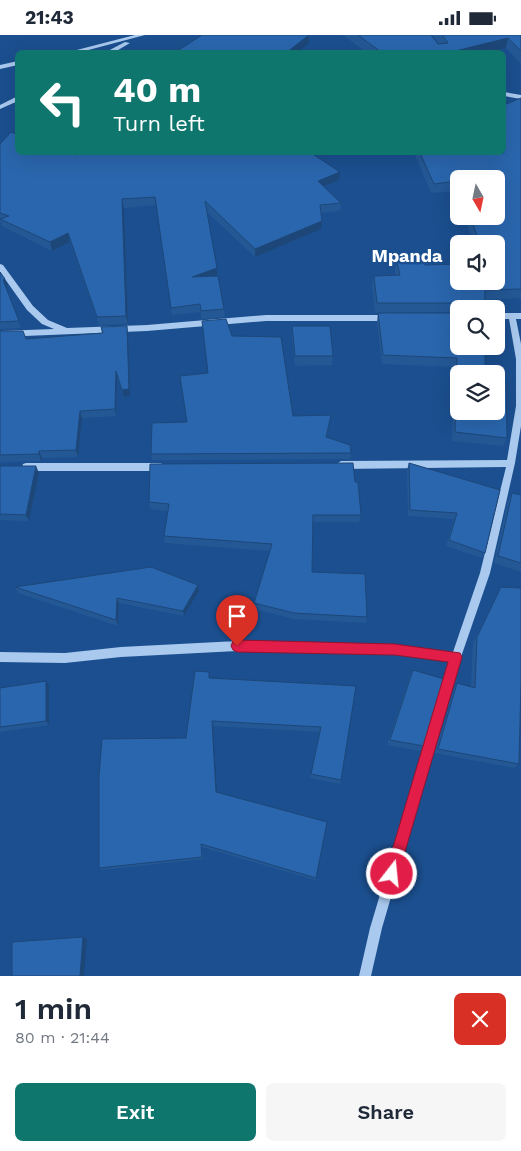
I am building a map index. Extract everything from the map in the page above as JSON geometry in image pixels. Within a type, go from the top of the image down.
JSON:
[{"type":"street","points":[[80,50],[141,35]]},
{"type":"street","points":[[113,50],[141,35]]},
{"type":"street","points":[[0,67],[15,64]]},
{"type":"street","points":[[506,94],[521,97]]},
{"type":"street","points":[[0,107],[15,100]]},
{"type":"street","points":[[0,267],[30,308],[45,322],[66,331]]},
{"type":"street","points":[[365,976],[376,928],[456,657],[485,573],[511,463],[520,406],[520,359],[517,316]]},
{"type":"street","points":[[0,334],[147,328],[266,319],[394,318]]},
{"type":"street","points":[[334,465],[511,463]]},
{"type":"street","points":[[20,467],[167,467]]},
{"type":"street","points":[[0,657],[65,658],[174,648],[237,646],[395,649],[456,657]]},
{"type":"building","points":[[202,35],[309,35],[290,50],[179,50]]},
{"type":"building","points":[[358,35],[431,35],[438,44],[448,43],[442,35],[521,35],[521,51],[508,38],[459,50],[378,50]]},
{"type":"building","points":[[521,98],[521,289],[505,289],[505,235],[477,235],[473,225],[505,225],[505,170],[450,170],[450,182],[434,184],[421,155],[506,155],[506,104]]},
{"type":"building","points":[[11,132],[15,134],[15,155],[314,155],[340,172],[318,181],[341,203],[320,205],[322,221],[255,249],[205,201],[217,268],[192,277],[218,276],[224,309],[201,311],[200,304],[171,308],[155,197],[122,199],[126,316],[97,317],[68,233],[50,242],[0,219],[9,216],[0,213],[0,144]]},
{"type":"building","points":[[423,261],[425,265],[450,264],[450,290],[485,290],[485,300],[450,300],[450,303],[377,303],[374,276],[400,275],[397,262]]},
{"type":"building","points":[[0,272],[5,279],[3,280],[19,321],[0,322]]},
{"type":"building","points":[[378,313],[450,313],[450,355],[485,355],[485,365],[457,365],[457,358],[383,355]]},
{"type":"building","points":[[226,319],[232,336],[281,337],[293,416],[331,415],[326,437],[350,445],[351,453],[151,454],[152,423],[187,422],[180,376],[208,373],[202,321]]},
{"type":"building","points":[[127,326],[129,389],[122,390],[116,371],[115,409],[80,411],[76,450],[39,451],[39,454],[0,455],[0,331],[23,331],[26,339],[103,333],[101,327]]},
{"type":"building","points":[[292,326],[330,326],[333,356],[295,356]]},
{"type":"building","points":[[506,384],[507,438],[455,432],[455,420],[505,420]]},
{"type":"building","points":[[353,463],[355,482],[358,482],[361,515],[313,515],[312,572],[365,574],[367,617],[294,613],[254,603],[272,544],[164,536],[169,504],[149,502],[150,464]]},
{"type":"building","points":[[409,463],[500,490],[485,553],[449,540],[457,513],[410,510]]},
{"type":"building","points":[[0,466],[36,466],[26,515],[0,514]]},
{"type":"building","points":[[512,493],[521,495],[521,563],[498,556]]},
{"type":"building","points":[[151,567],[198,585],[183,611],[117,598],[116,620],[15,587]]},
{"type":"building","points":[[501,587],[521,588],[519,764],[438,749],[457,683],[475,688],[477,637]]},
{"type":"building","points":[[413,670],[444,679],[424,746],[390,740]]},
{"type":"building","points":[[195,671],[209,672],[209,678],[356,686],[341,780],[311,774],[321,727],[212,721],[216,792],[327,822],[316,878],[201,844],[202,857],[99,868],[99,776],[102,739],[186,738]]},
{"type":"building","points":[[46,681],[46,721],[0,727],[0,688]]},
{"type":"building","points":[[83,937],[80,976],[12,976],[12,942]]},
{"type":"district","name":"Mpanda","points":[[407,255]]},
{"type":"route","points":[[237,646],[395,649],[456,657],[392,874]]}]
